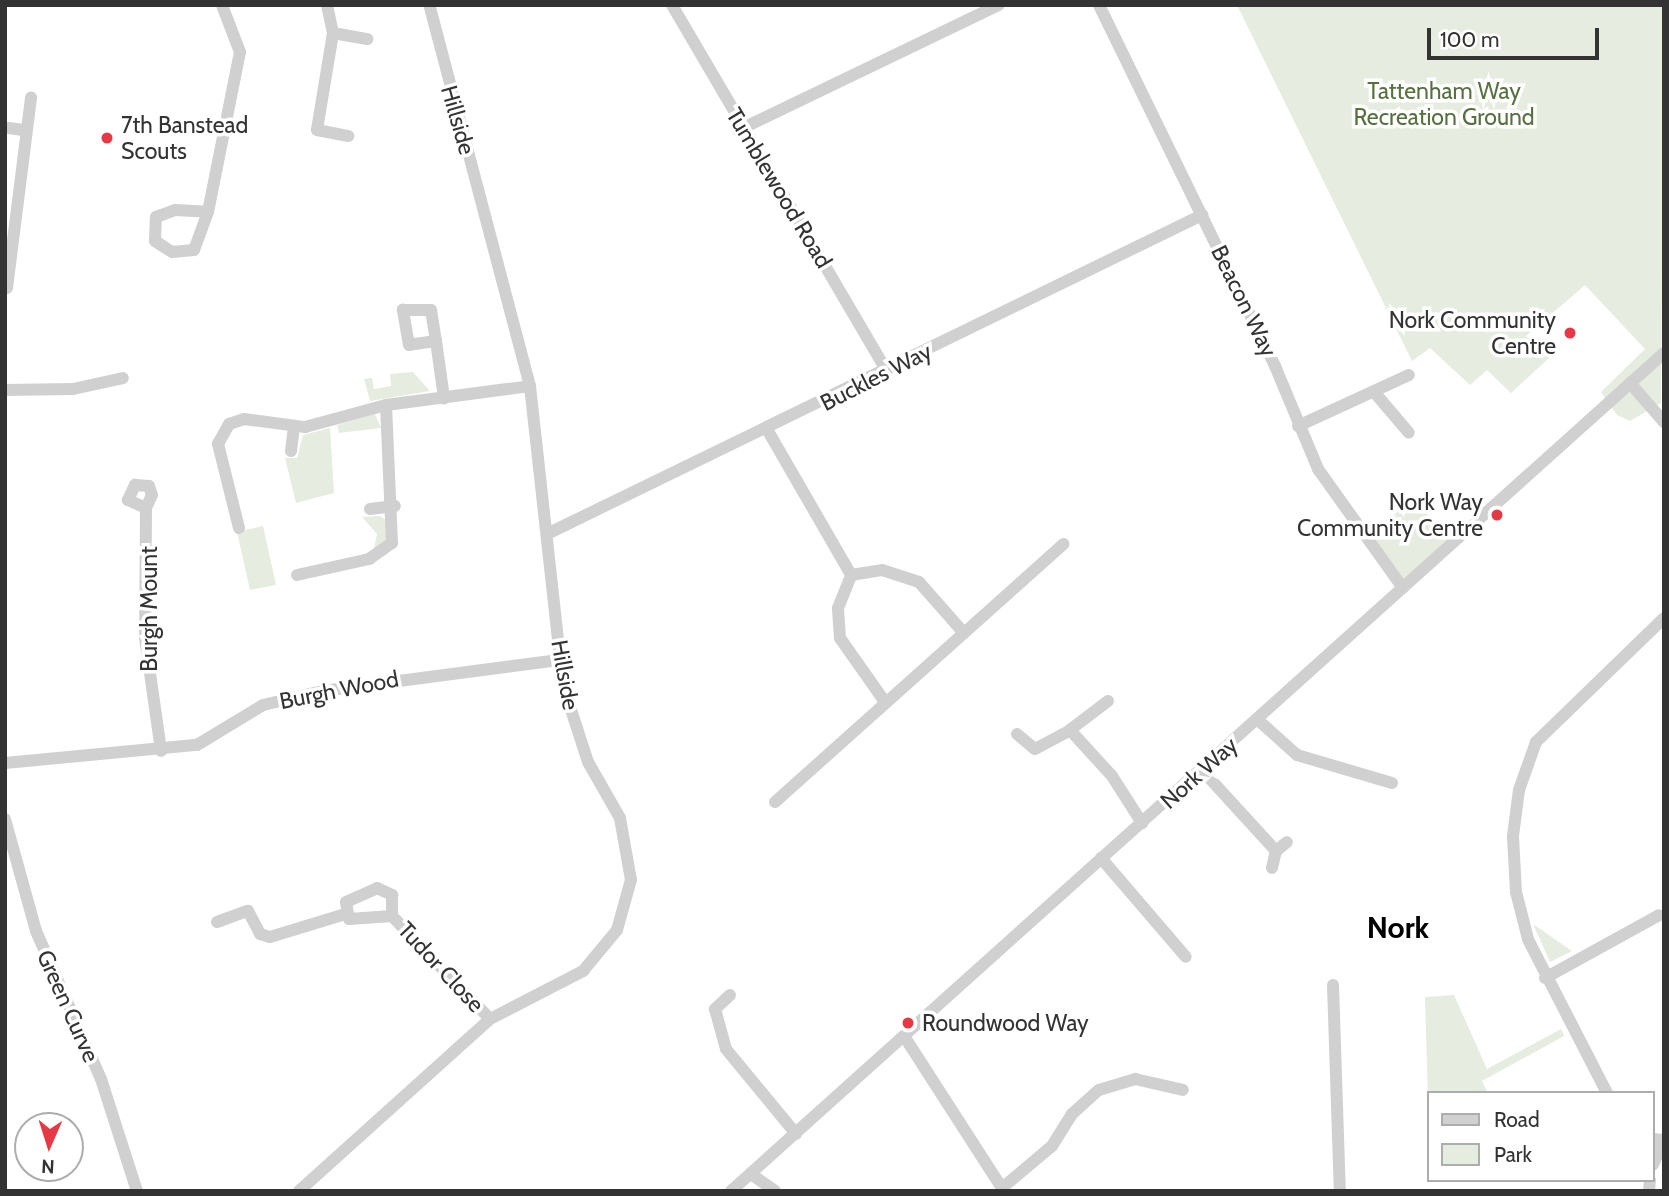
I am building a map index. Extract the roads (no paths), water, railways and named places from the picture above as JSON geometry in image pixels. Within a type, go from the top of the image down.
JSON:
[{"type":"street","points":[[208,212],[164,211],[153,226],[155,241],[172,252],[194,250],[208,212],[240,52],[222,5]]},
{"type":"street","points":[[327,5],[333,27],[317,130],[348,136]]},
{"type":"street","name":"Hillside","points":[[299,1191],[490,1019],[583,971],[607,945],[629,896],[626,837],[581,744],[559,660],[530,386],[429,5]]},
{"type":"street","name":"Tumblewood Road","points":[[672,5],[887,371]]},
{"type":"street","points":[[743,128],[999,5]]},
{"type":"street","name":"Beacon Way","points":[[1099,5],[1202,215],[1331,492],[1403,588]]},
{"type":"street","points":[[333,27],[368,39]]},
{"type":"street","points":[[7,288],[8,243],[25,161],[23,130],[32,97]]},
{"type":"street","points":[[9,128],[23,130]]},
{"type":"street","name":"Buckles Way","points":[[547,534],[768,431],[1202,215]]},
{"type":"street","points":[[436,341],[444,398]]},
{"type":"street","name":"Nork Way","points":[[731,1191],[1664,353]]},
{"type":"street","points":[[1298,426],[1375,393],[1409,375]]},
{"type":"street","points":[[5,390],[73,389],[123,378]]},
{"type":"street","points":[[1630,383],[1664,422]]},
{"type":"street","points":[[239,528],[218,444],[220,431],[244,419],[294,428],[386,405],[530,386]]},
{"type":"street","points":[[1375,393],[1409,433]]},
{"type":"street","points":[[297,575],[384,552],[395,532],[386,405]]},
{"type":"street","points":[[291,451],[294,428]]},
{"type":"street","points":[[768,431],[851,575]]},
{"type":"street","points":[[370,509],[395,506]]},
{"type":"street","name":"Burgh Mount","points":[[146,508],[145,638],[161,751]]},
{"type":"street","points":[[775,802],[962,632],[1064,544]]},
{"type":"street","points":[[851,575],[883,570],[919,582],[962,632]]},
{"type":"street","points":[[851,575],[838,608],[840,638],[885,702]]},
{"type":"street","points":[[1606,1091],[1545,978],[1528,939],[1514,871],[1517,802],[1528,758],[1548,727],[1664,618]]},
{"type":"street","name":"Burgh Wood","points":[[5,763],[161,751],[197,745],[263,705],[323,691],[559,660]]},
{"type":"street","points":[[1017,734],[1035,749],[1070,730],[1108,701]]},
{"type":"street","points":[[1258,720],[1297,755],[1355,770],[1374,789],[1392,783]]},
{"type":"street","points":[[1070,730],[1112,776],[1142,823]]},
{"type":"street","points":[[1202,770],[1276,851]]},
{"type":"street","name":"Green Curve","points":[[5,819],[36,931],[100,1079],[137,1191]]},
{"type":"street","points":[[1272,868],[1276,851],[1287,842]]},
{"type":"street","points":[[1101,858],[1186,957]]},
{"type":"street","name":"Tudor Close","points":[[392,916],[359,921],[345,914],[350,898],[377,888],[392,895],[392,916],[490,1019]]},
{"type":"street","points":[[217,922],[248,911],[260,934],[270,937],[345,914]]},
{"type":"street","points":[[1545,978],[1659,915]]},
{"type":"street","points":[[1173,943],[1184,932]]},
{"type":"street","points":[[1333,985],[1340,1191]]},
{"type":"street","points":[[730,995],[715,1009],[726,1049],[796,1134]]},
{"type":"street","points":[[904,1036],[1003,1189],[1052,1146],[1072,1114],[1099,1090],[1135,1079],[1185,1091]]},
{"type":"street","points":[[1655,1160],[1664,1140]]},
{"type":"street","points":[[751,1174],[775,1191]]},
{"type":"place","name":"7th Banstead Scouts","points":[[107,138]]},
{"type":"place","name":"Nork Community Centre","points":[[1570,333]]},
{"type":"place","name":"Nork Way Community Centre","points":[[1497,515]]},
{"type":"place","name":"Roundwood Way","points":[[908,1023]]},
{"type":"district","name":"Nork","points":[[1398,928]]},
{"type":"park label","name":"Tattenham Way Recreation Ground","points":[[1444,104]]}]
